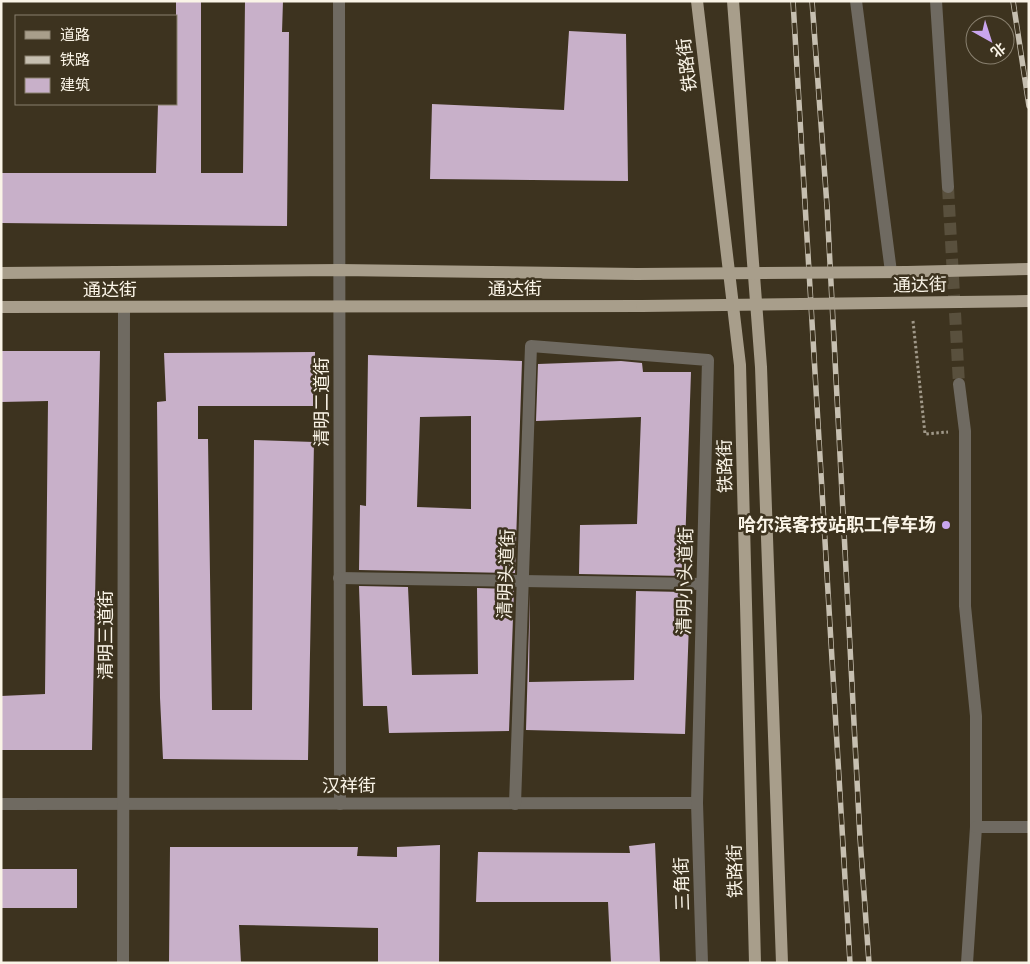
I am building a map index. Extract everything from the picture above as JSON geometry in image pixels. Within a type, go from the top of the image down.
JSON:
[{"type":"main road","name":"铁路街","points":[[697,1],[740,364],[755,963]]},
{"type":"main road","points":[[732,1],[761,367],[782,963]]},
{"type":"main road","name":"通达街","points":[[1,274],[339,270],[637,274],[1029,269]]},
{"type":"main road","name":"通达街","points":[[1,307],[642,306],[1029,301]]},
{"type":"street","name":"清明二道街","points":[[339,1],[340,804]]},
{"type":"street","points":[[856,1],[891,272]]},
{"type":"street","points":[[936,1],[948,187]]},
{"type":"street","name":"清明三道街","points":[[122,963],[124,308]]},
{"type":"street","name":"清明小头道街","points":[[532,346],[708,360],[696,803]]},
{"type":"street","name":"清明头道街","points":[[515,804],[532,346]]},
{"type":"street","points":[[959,384],[965,431],[965,606],[976,716],[976,827],[966,963]]},
{"type":"street","points":[[339,578],[702,584]]},
{"type":"street","name":"汉祥街","points":[[1,804],[696,803]]},
{"type":"street","name":"三角街","points":[[696,803],[702,963]]},
{"type":"street","points":[[976,827],[1029,826]]},
{"type":"path","points":[[911,303],[925,434],[965,431]]},
{"type":"building","points":[[176,1],[201,1],[201,173],[243,173],[245,1],[283,1],[282,32],[289,32],[287,226],[1,223],[1,173],[156,173],[158,105],[178,105],[178,15],[176,15]]},
{"type":"building","points":[[569,31],[626,34],[628,181],[430,179],[432,104],[564,110]]},
{"type":"building","points":[[1,351],[100,351],[92,750],[1,750],[1,696],[45,694],[48,401],[1,402]]},
{"type":"building","points":[[315,352],[314,406],[198,406],[198,439],[208,439],[212,710],[252,710],[254,440],[314,442],[308,760],[163,759],[160,698],[157,402],[166,401],[164,353]]},
{"type":"building","points":[[368,355],[522,361],[515,573],[359,570],[360,505],[366,506]],"holes":[[[471,416],[471,509],[417,507],[420,417]]]},
{"type":"building","points":[[621,361],[642,363],[643,372],[691,372],[684,576],[579,574],[580,525],[637,524],[641,417],[536,421],[538,364]]},
{"type":"building","points":[[359,586],[408,587],[412,675],[478,674],[477,588],[514,589],[509,731],[389,733],[387,706],[363,706]]},
{"type":"building","points":[[636,591],[683,592],[683,596],[690,596],[685,734],[526,730],[530,593],[529,682],[634,680]]},
{"type":"building","points":[[655,843],[660,963],[611,963],[608,902],[476,902],[478,852],[630,853],[629,846]]},
{"type":"building","points":[[440,845],[439,963],[378,963],[378,928],[239,925],[241,963],[169,963],[170,847],[358,847],[357,856],[397,857],[397,847]]},
{"type":"building","points":[[1,869],[77,869],[77,908],[1,908]]},
{"type":"tunnel","points":[[948,187],[959,384]]},
{"type":"railway","points":[[793,1],[850,963]]},
{"type":"railway","points":[[812,1],[827,206],[860,838],[869,963]]},
{"type":"railway","points":[[1013,1],[1029,106]]},
{"type":"place","name":"哈尔滨客技站职工停车场","points":[[946,525]]}]
